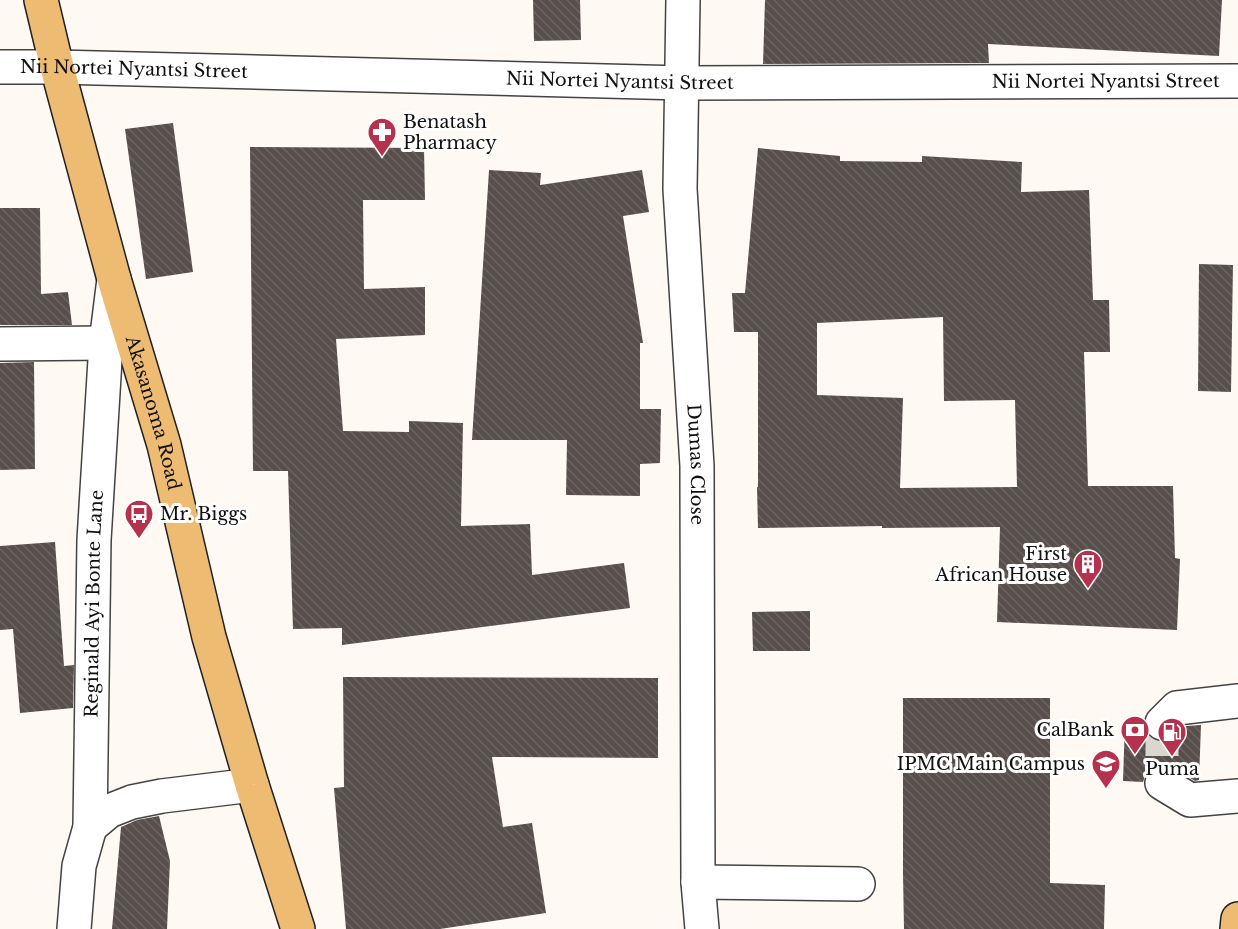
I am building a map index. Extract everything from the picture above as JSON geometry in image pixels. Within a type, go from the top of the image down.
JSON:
[{"type":"main road","name":"Akasanoma Road","points":[[41,0],[114,279],[164,445],[209,637],[252,785],[298,929]]},
{"type":"main road","points":[[1238,919],[1238,929]]},
{"type":"street","name":"Dumas Close","points":[[683,0],[680,189],[697,466],[698,882],[702,929]]},
{"type":"street","name":"Nii Nortei Nyantsi Street","points":[[0,67],[683,83],[1238,81]]},
{"type":"street","name":"Reginald Ayi Bonte Lane","points":[[74,929],[79,866],[90,826],[94,540],[106,343],[114,279]]},
{"type":"street","points":[[0,344],[106,343]]},
{"type":"street","points":[[1162,723],[1177,708],[1238,700]]},
{"type":"street","points":[[1162,783],[1190,800],[1238,796]]},
{"type":"street","points":[[90,826],[109,811],[132,802],[252,785]]},
{"type":"street","points":[[698,882],[858,884]]},
{"type":"building","points":[[533,0],[580,0],[581,40],[534,41]]},
{"type":"building","points":[[765,0],[1222,0],[1219,56],[988,44],[989,63],[763,64]]},
{"type":"building","points":[[173,123],[193,272],[146,279],[125,129]]},
{"type":"building","points":[[250,147],[424,148],[425,200],[363,200],[364,289],[425,287],[425,335],[336,339],[343,431],[409,432],[409,421],[463,423],[461,526],[530,524],[532,575],[624,563],[630,608],[342,645],[342,628],[293,629],[288,471],[253,471]]},
{"type":"building","points":[[758,148],[840,156],[840,161],[922,162],[922,156],[1022,162],[1021,192],[1089,190],[1093,300],[1109,300],[1110,352],[1084,352],[1088,486],[1173,486],[1175,558],[1180,559],[1177,630],[997,622],[1000,527],[758,528],[758,332],[734,332],[732,293],[745,293]],"holes":[[[943,317],[944,401],[1015,400],[1017,487],[900,488],[903,398],[817,395],[817,323]]]},
{"type":"building","points":[[489,170],[541,173],[540,185],[642,170],[649,212],[623,216],[643,343],[640,343],[640,409],[661,409],[660,463],[640,464],[640,496],[566,495],[567,440],[472,440]]},
{"type":"building","points":[[0,208],[40,208],[41,294],[68,292],[72,325],[0,325]]},
{"type":"building","points":[[1199,264],[1233,265],[1231,392],[1198,391]]},
{"type":"building","points":[[34,362],[35,469],[0,470],[0,363]]},
{"type":"building","points":[[55,542],[64,666],[74,665],[73,708],[20,713],[13,629],[0,630],[0,546]]},
{"type":"building","points":[[810,611],[810,651],[753,651],[752,612]]},
{"type":"building","points":[[343,677],[658,678],[658,758],[492,757],[503,827],[532,823],[546,913],[440,929],[346,929],[334,788],[344,787]]},
{"type":"building","points":[[903,698],[1050,698],[1050,883],[1105,885],[1104,929],[904,929]]},
{"type":"building","points":[[1125,722],[1144,723],[1148,736],[1158,741],[1167,741],[1186,726],[1201,725],[1199,780],[1195,781],[1172,767],[1162,764],[1146,773],[1143,782],[1123,781]]},
{"type":"building","points":[[159,816],[170,861],[167,929],[112,929],[121,827],[137,820]]},
{"type":"tunnel","points":[[1162,723],[1162,783]]},
{"type":"place","name":"Benatash Pharmacy","points":[[382,158]]},
{"type":"place","name":"Mr. Biggs","points":[[139,540]]},
{"type":"place","name":"First African House","points":[[1088,590]]},
{"type":"place","name":"CalBank","points":[[1135,756]]},
{"type":"place","name":"Puma","points":[[1172,758]]},
{"type":"place","name":"IPMC Main Campus","points":[[1106,790]]}]
